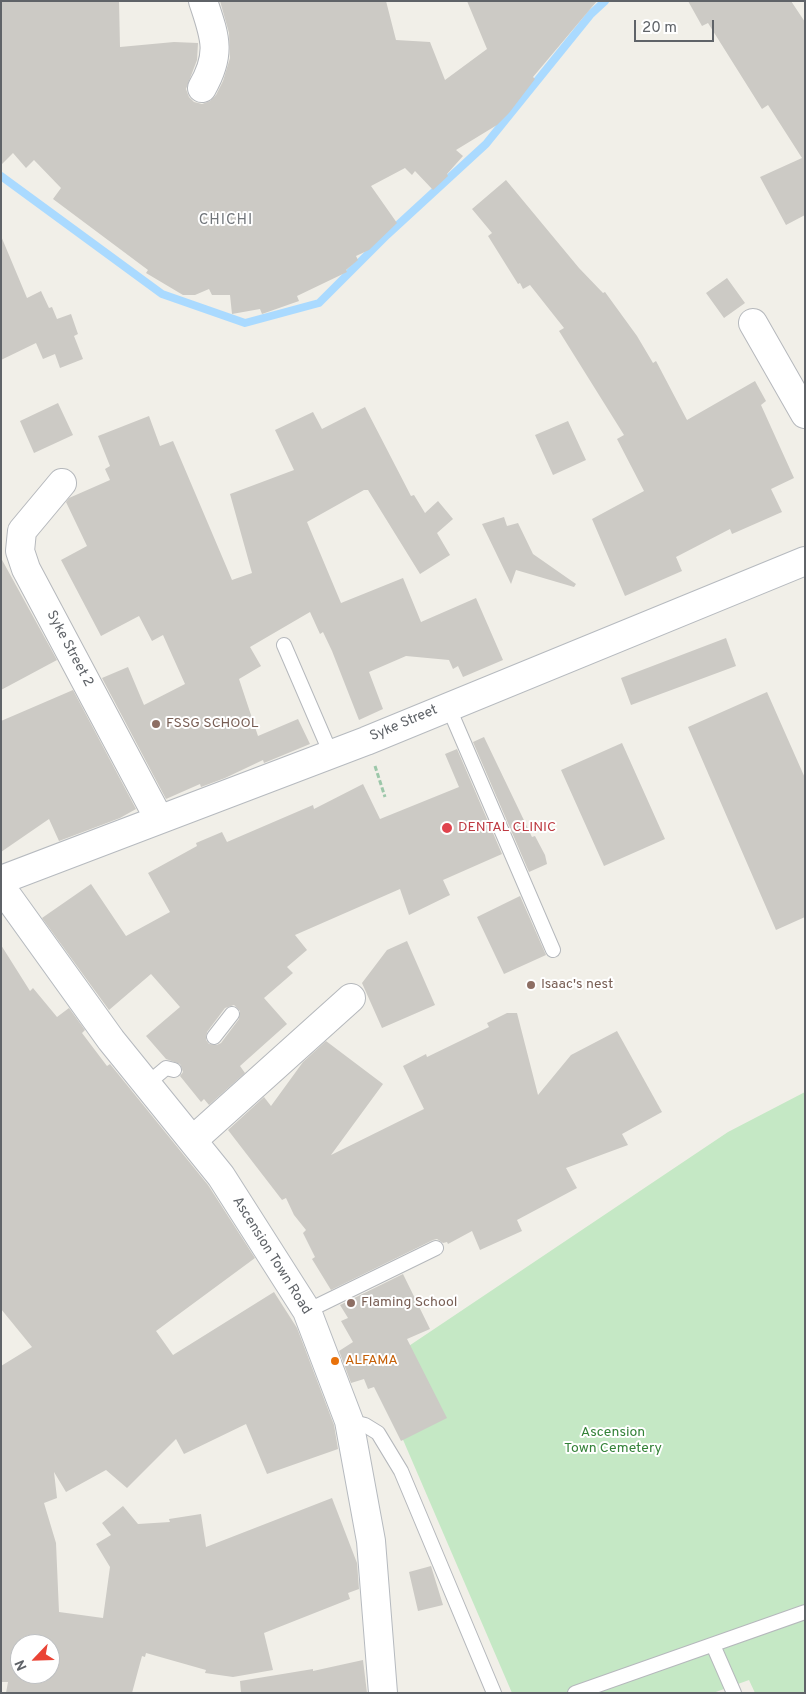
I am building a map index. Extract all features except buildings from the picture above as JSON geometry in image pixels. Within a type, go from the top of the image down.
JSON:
[{"type":"main road","points":[[202,88],[214,63],[215,45],[203,1]]},
{"type":"main road","points":[[754,323],[805,414]]},
{"type":"main road","name":"Syke Street 2","points":[[62,483],[22,532],[20,551],[26,569],[159,819]]},
{"type":"main road","name":"Syke Street","points":[[1,880],[331,754],[805,561]]},
{"type":"main road","name":"Ascension Town Road","points":[[1,887],[111,1040],[222,1176],[307,1311],[349,1421],[371,1541],[383,1693]]},
{"type":"main road","points":[[193,1140],[351,998]]},
{"type":"lane","points":[[284,645],[331,754]]},
{"type":"lane","points":[[448,706],[553,950]]},
{"type":"lane","points":[[214,1037],[232,1014]]},
{"type":"lane","points":[[147,1084],[166,1068],[174,1070]]},
{"type":"lane","points":[[307,1311],[436,1248]]},
{"type":"lane","points":[[349,1421],[365,1424],[378,1433],[401,1471],[494,1693]]},
{"type":"lane","points":[[575,1693],[805,1612]]},
{"type":"lane","points":[[713,1645],[734,1693]]},
{"type":"green space","name":"Ascension Town Cemetery","points":[[805,1092],[805,1693],[755,1693],[749,1680],[713,1693],[512,1693],[373,1370],[728,1132]]},
{"type":"waterway","points":[[1,176],[162,294],[245,323],[319,303],[387,235],[486,144],[591,14],[605,1]]},
{"type":"place","name":"FSSG SCHOOL","points":[[156,724]]},
{"type":"place","name":"DENTAL CLINIC","points":[[447,828]]},
{"type":"place","name":"Isaac's nest","points":[[531,985]]},
{"type":"place","name":"Flaming School","points":[[351,1303]]},
{"type":"place","name":"ALFAMA","points":[[335,1361]]},
{"type":"district","name":"CHICHI","points":[[226,221]]}]
